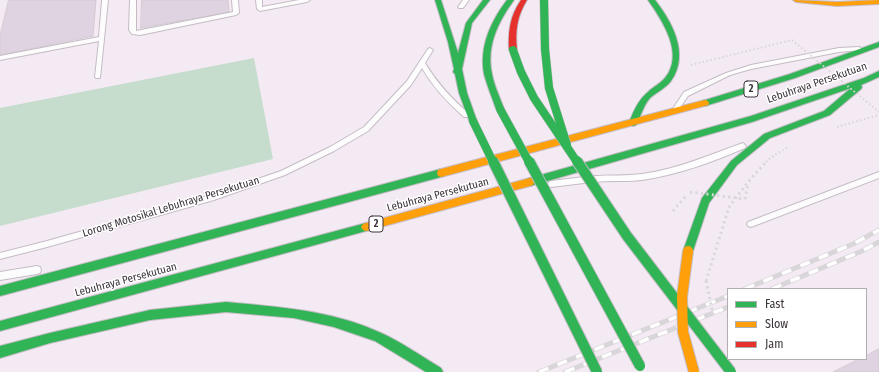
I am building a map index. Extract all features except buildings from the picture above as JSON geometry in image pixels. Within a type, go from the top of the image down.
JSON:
[{"type":"main road","points":[[438,0],[452,42],[462,94],[473,121],[596,372]]},
{"type":"main road","points":[[458,72],[469,23],[487,0]]},
{"type":"main road","points":[[511,0],[495,22],[487,58],[487,68],[500,108],[642,369]]},
{"type":"main road","points":[[524,0],[520,4],[513,21],[513,50],[521,72],[534,98],[627,236],[731,372]]},
{"type":"main road","points":[[544,0],[545,49],[549,88],[568,149]]},
{"type":"main road","points":[[796,0],[837,4],[879,2]]},
{"type":"main road","points":[[633,123],[644,101],[669,79],[675,69],[674,37],[659,8],[647,1]]},
{"type":"main road","name":"Lebuhraya Persekutuan","points":[[0,291],[148,253],[731,96],[842,59],[879,44]]},
{"type":"main road","name":"Lebuhraya Persekutuan","points":[[0,326],[473,198],[752,119],[866,80],[879,74]]},
{"type":"main road","points":[[694,372],[683,332],[682,297],[688,251],[705,201],[734,162],[768,136],[828,113],[866,80]]},
{"type":"main road","points":[[0,352],[50,338],[150,315],[226,307],[294,313],[334,322],[378,337],[437,372]]},
{"type":"lane","points":[[98,77],[105,0]]},
{"type":"lane","points":[[133,0],[132,30],[134,33],[140,33],[236,13],[235,0]]},
{"type":"lane","points":[[259,0],[260,9],[307,0]]},
{"type":"lane","points":[[461,6],[466,0]]},
{"type":"lane","points":[[0,58],[102,38]]},
{"type":"lane","points":[[674,112],[686,94],[728,74],[751,67],[839,50],[868,48]]},
{"type":"lane","name":"Lorong Motosikal Lebuhraya Persekutuan","points":[[0,256],[214,197],[283,173],[332,149],[366,129],[410,83],[430,50]]},
{"type":"lane","points":[[422,64],[432,81],[443,95],[473,121]]},
{"type":"lane","points":[[473,198],[561,182],[639,177],[666,172],[716,158],[768,136]]},
{"type":"lane","points":[[751,224],[879,175]]},
{"type":"lane","points":[[0,276],[148,253]]},
{"type":"path","points":[[675,69],[792,40],[879,113]]},
{"type":"path","points":[[831,129],[879,113]]},
{"type":"path","points":[[714,317],[706,281],[729,206],[770,158],[790,146]]},
{"type":"path","points":[[673,211],[690,192],[745,199],[748,182]]},
{"type":"green space","points":[[254,58],[273,159],[0,226],[0,108]]},
{"type":"railway","points":[[747,288],[853,244],[879,230]]},
{"type":"railway","points":[[774,288],[862,251],[879,242]]},
{"type":"railway","points":[[539,372],[727,296]]},
{"type":"railway","points":[[565,372],[727,307]]},
{"type":"traffic: fast","points":[[438,0],[452,42],[463,93],[473,121]]},
{"type":"traffic: fast","points":[[457,72],[469,23],[487,0]]},
{"type":"traffic: fast","points":[[500,109],[488,74],[488,44],[499,16],[511,0]]},
{"type":"traffic: fast","points":[[544,0],[545,49],[549,88],[567,145]]},
{"type":"traffic: fast","points":[[633,123],[644,100],[669,78],[674,68],[676,58],[673,37],[669,27],[651,0]]},
{"type":"traffic: fast","points":[[705,103],[793,76],[879,44]]},
{"type":"traffic: fast","points":[[513,50],[521,72],[534,98],[627,236],[731,372]]},
{"type":"traffic: fast","points":[[530,182],[752,119],[867,80],[879,74]]},
{"type":"traffic: fast","points":[[688,251],[705,201],[734,163],[767,136],[827,113],[858,87]]},
{"type":"traffic: fast","points":[[500,109],[640,366]]},
{"type":"traffic: fast","points":[[473,121],[597,372]]},
{"type":"traffic: fast","points":[[0,291],[441,173]]},
{"type":"traffic: fast","points":[[0,326],[366,227]]},
{"type":"traffic: fast","points":[[0,352],[50,338],[150,315],[226,307],[294,313],[334,322],[378,337],[437,372]]},
{"type":"traffic: slow","points":[[796,0],[837,4],[879,2]]},
{"type":"traffic: slow","points":[[441,173],[705,103]]},
{"type":"traffic: slow","points":[[366,227],[530,182]]},
{"type":"traffic: slow","points":[[688,251],[682,297],[683,332],[694,372]]},
{"type":"traffic: jam","points":[[513,50],[513,24],[517,11],[524,0]]}]
